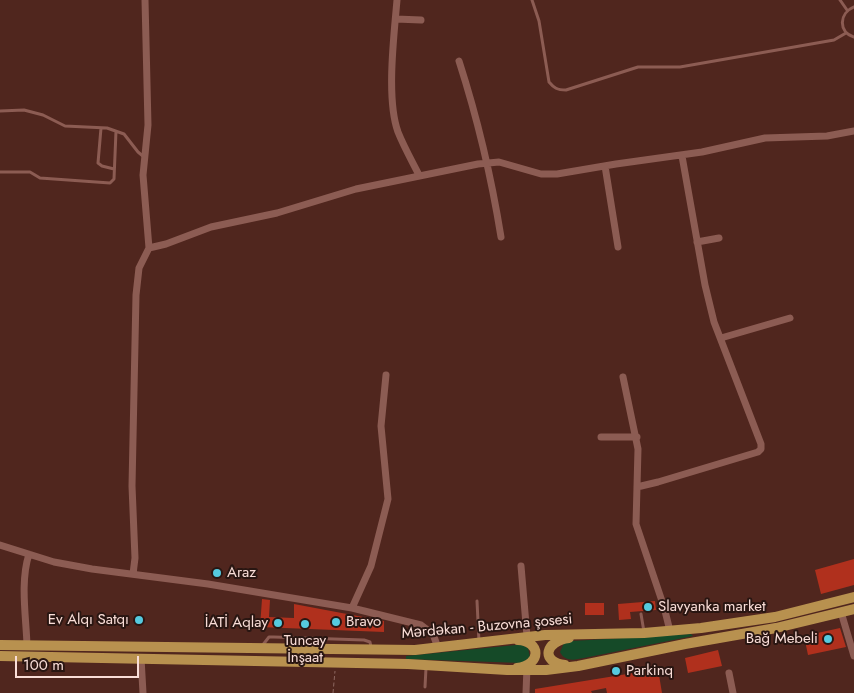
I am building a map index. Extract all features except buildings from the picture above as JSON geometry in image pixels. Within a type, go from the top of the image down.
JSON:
[{"type":"main road","name":"Mərdəkan - Buzovna şosesi","points":[[0,645],[405,650],[438,648],[527,636],[670,631],[701,628],[775,617],[854,598]]},
{"type":"main road","points":[[527,669],[578,666],[776,628],[854,609]]},
{"type":"main road","points":[[578,666],[555,663],[550,657],[549,648],[556,641],[594,634]]},
{"type":"main road","points":[[500,640],[522,640],[531,644],[535,658],[527,669]]},
{"type":"main road","name":"Mərdəkan - Buzovna şosesi","points":[[0,656],[335,662],[527,669]]},
{"type":"street","points":[[133,574],[135,545],[132,486],[136,295],[138,268],[149,248],[143,184],[148,115],[145,0]]},
{"type":"street","points":[[397,0],[393,60],[395,119],[398,132],[419,175]]},
{"type":"street","points":[[396,19],[421,20]]},
{"type":"street","points":[[459,61],[476,113],[488,162],[502,237]]},
{"type":"street","points":[[149,248],[166,244],[224,223],[277,213],[356,189],[488,162],[499,162],[548,175],[682,156],[766,138],[827,136],[854,131]]},
{"type":"street","points":[[637,487],[758,452],[761,449],[761,440],[714,322],[705,285],[682,156]]},
{"type":"street","points":[[605,166],[618,248]]},
{"type":"street","points":[[697,242],[719,238]]},
{"type":"street","points":[[721,338],[790,318]]},
{"type":"street","points":[[352,608],[370,566],[380,525],[387,507],[388,493],[381,426],[386,375]]},
{"type":"street","points":[[622,377],[636,436],[639,460],[636,524],[664,607],[670,631]]},
{"type":"street","points":[[601,437],[636,436]]},
{"type":"street","points":[[0,544],[73,566],[264,592],[352,608],[421,625],[433,634],[438,648]]},
{"type":"street","points":[[27,645],[25,571],[28,554]]},
{"type":"street","points":[[521,566],[527,636]]},
{"type":"street","points":[[842,612],[854,656]]},
{"type":"street","points":[[141,658],[144,693]]},
{"type":"street","points":[[526,693],[527,669]]},
{"type":"street","points":[[728,673],[733,693]]},
{"type":"lane","points":[[532,0],[539,21],[549,82],[554,88],[559,90],[566,90],[638,67],[680,68],[834,40],[846,33]]},
{"type":"lane","points":[[840,0],[847,10]]},
{"type":"lane","points":[[854,7],[847,10],[843,15],[842,22],[846,33],[854,37]]},
{"type":"lane","points":[[0,111],[24,110],[43,115],[65,126],[101,128],[116,131],[124,134],[144,158]]},
{"type":"lane","points":[[101,128],[98,163],[114,169]]},
{"type":"lane","points":[[0,172],[30,172],[40,178],[110,183],[114,179],[116,131]]},
{"type":"lane","points":[[477,601],[479,643]]},
{"type":"lane","points":[[642,614],[644,632]]},
{"type":"lane","points":[[424,687],[426,665]]},
{"type":"path","points":[[334,693],[335,662]]},
{"type":"green space","points":[[691,634],[693,636],[570,660],[560,652],[564,643],[572,641]]},
{"type":"green space","points":[[516,645],[528,648],[530,657],[522,663],[406,659],[406,656]]},
{"type":"place","name":"Araz","points":[[217,573]]},
{"type":"place","name":"Slavyanka market","points":[[648,607]]},
{"type":"place","name":"Ev Alqı Satqı","points":[[139,620]]},
{"type":"place","name":"Bravo","points":[[336,622]]},
{"type":"place","name":"İATİ Aqlay","points":[[278,623]]},
{"type":"place","name":"Tuncay İnşaat","points":[[305,624]]},
{"type":"place","name":"Bağ Mebeli","points":[[828,639]]},
{"type":"place","name":"Parkinq","points":[[616,671]]}]
